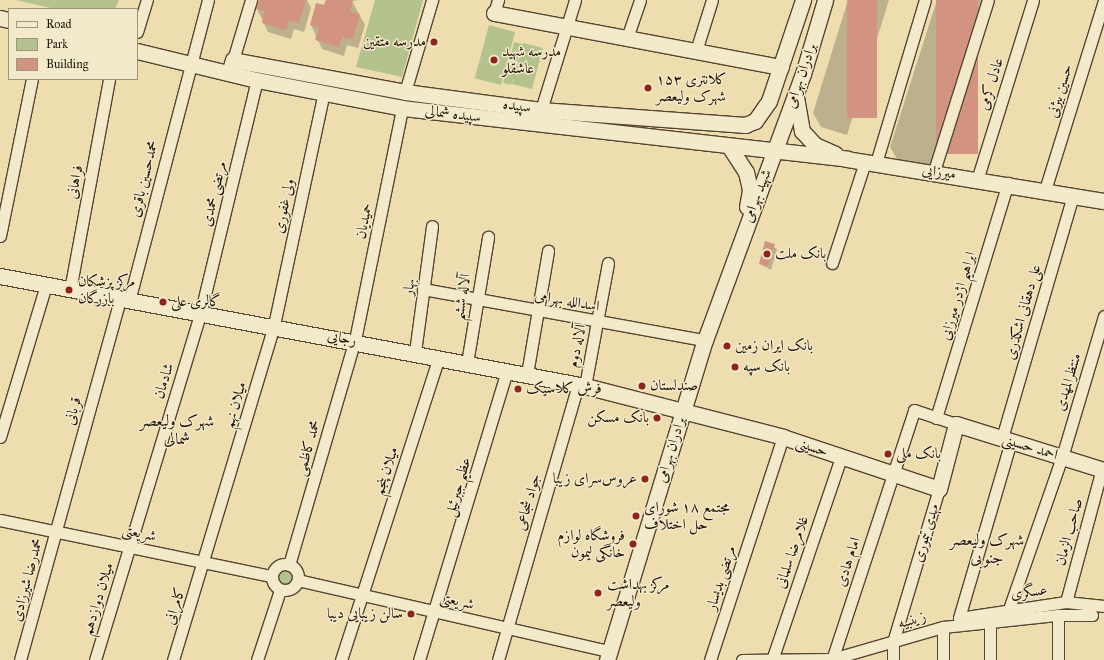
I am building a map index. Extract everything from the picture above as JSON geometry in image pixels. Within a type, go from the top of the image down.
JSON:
[{"type":"main road","name":"برادران بهرامی","points":[[755,122],[769,101],[803,0]]},
{"type":"main road","name":"برادران بهرامی","points":[[774,152],[797,89],[825,0]]},
{"type":"main road","points":[[496,6],[568,27],[696,50],[780,70],[787,92],[797,89],[798,120],[807,138],[847,159]]},
{"type":"main road","name":"سپیده شمالی","points":[[138,51],[188,63],[231,66],[257,80],[402,108],[774,152]]},
{"type":"main road","name":"سپیده","points":[[231,66],[405,92],[541,110],[730,126],[755,122]]},
{"type":"main road","points":[[467,116],[469,100]]},
{"type":"main road","points":[[578,129],[580,113]]},
{"type":"main road","points":[[729,146],[746,172],[750,190],[740,241]]},
{"type":"main road","name":"میرزایی","points":[[774,152],[847,159],[978,177],[1104,200]]},
{"type":"main road","name":"شهید بهرامی","points":[[740,241],[774,152]]},
{"type":"main road","name":"برادران بهرامی","points":[[608,656],[705,340],[740,241]]},
{"type":"main road","name":"رجایی","points":[[0,276],[200,315],[274,325],[355,340],[527,374],[582,386],[682,413]]},
{"type":"main road","name":"حسینی","points":[[682,413],[783,437],[939,489]]},
{"type":"main road","name":"احمد حسینی","points":[[956,424],[1103,470]]},
{"type":"main road","name":"مهدی تیموری","points":[[939,489],[956,424]]},
{"type":"street","points":[[138,29],[147,0]]},
{"type":"street","name":"محمدحسین باقری","points":[[124,300],[188,63],[208,0]]},
{"type":"street","points":[[231,66],[251,0]]},
{"type":"street","points":[[405,92],[432,0]]},
{"type":"street","points":[[541,110],[568,27],[575,0]]},
{"type":"street","points":[[627,38],[640,0]]},
{"type":"street","points":[[696,50],[712,0]]},
{"type":"street","points":[[832,263],[870,162],[925,0]]},
{"type":"street","points":[[934,171],[988,0]]},
{"type":"street","name":"عادل کرمی","points":[[978,177],[1032,0]]},
{"type":"street","name":"حسین بیژنی","points":[[1045,190],[1104,0]]},
{"type":"street","points":[[0,236],[32,80]]},
{"type":"street","name":"فراهانی","points":[[70,290],[110,80]]},
{"type":"street","name":"مرتضی محمدی","points":[[200,315],[257,80]]},
{"type":"street","name":"ولی غفوری","points":[[274,325],[324,92]]},
{"type":"street","name":"حمیدیان","points":[[355,340],[402,108]]},
{"type":"street","name":"ابراهیم اژدر میرزایی","points":[[936,418],[1008,183]]},
{"type":"street","name":"علی دهقانی اشکذری","points":[[959,618],[1073,195]]},
{"type":"street","name":"بهار","points":[[415,352],[432,226]]},
{"type":"street","name":"آلاله ششم","points":[[467,363],[476,299],[488,237]]},
{"type":"street","points":[[527,374],[548,251]]},
{"type":"street","name":"آلاله دوم","points":[[582,386],[597,322],[608,264]]},
{"type":"street","points":[[0,437],[46,285]]},
{"type":"street","name":"اسدالله بهرامی","points":[[424,289],[597,322],[705,340]]},
{"type":"street","name":"قربانی","points":[[55,531],[124,300]]},
{"type":"street","name":"شادمان","points":[[130,547],[200,315]]},
{"type":"street","name":"منتظرالمهدی","points":[[1009,610],[1062,457],[1104,316]]},
{"type":"street","name":"میلان نهم","points":[[205,562],[274,325]]},
{"type":"street","name":"محمد کاظمی","points":[[289,565],[355,340]]},
{"type":"street","name":"میلان پنجم","points":[[341,660],[361,594],[439,357]]},
{"type":"street","name":"عظیم جبرئیل","points":[[420,660],[437,611],[507,370]]},
{"type":"street","name":"جواد شجاعی","points":[[498,660],[582,386]]},
{"type":"street","points":[[893,474],[914,410],[956,424]]},
{"type":"street","name":"مرتضی بدیسار","points":[[710,660],[783,437]]},
{"type":"street","name":"غلامرضا سلمانی","points":[[772,659],[841,457]]},
{"type":"street","name":"صاحب الزمان","points":[[1066,602],[1103,470]]},
{"type":"street","name":"امام هادی","points":[[832,660],[893,474]]},
{"type":"street","name":"مهدی تیموری","points":[[893,660],[893,642],[939,489]]},
{"type":"street","name":"شریعتی","points":[[0,520],[271,576]]},
{"type":"street","name":"محمدرضا شیرزادی","points":[[20,660],[55,531]]},
{"type":"street","name":"میلان دوازدهم","points":[[95,660],[130,547]]},
{"type":"street","name":"کامرانی","points":[[173,660],[205,562]]},
{"type":"street","points":[[289,565],[296,569],[298,580],[293,588],[280,590],[273,584],[271,576],[276,567],[289,565]]},
{"type":"street","name":"شریعتی","points":[[298,580],[507,628],[608,656]]},
{"type":"street","points":[[257,660],[280,590]]},
{"type":"street","name":"عسگری","points":[[959,618],[1066,602],[1104,606]]},
{"type":"street","points":[[1058,615],[1058,660]]},
{"type":"street","name":"زینبیه","points":[[742,660],[832,660],[943,627],[1058,615],[1092,615]]},
{"type":"street","points":[[990,622],[990,660]]},
{"type":"street","points":[[943,627],[943,660]]},
{"type":"green space","points":[[16,0],[119,0],[115,8],[51,8]]},
{"type":"green space","points":[[375,0],[423,0],[402,77],[356,67]]},
{"type":"green space","points":[[489,25],[515,32],[501,85],[475,78]]},
{"type":"green space","points":[[514,42],[522,44],[517,61],[510,59]]},
{"type":"green space","points":[[523,43],[543,48],[532,89],[512,84],[513,78],[511,85],[503,83],[508,63],[517,66]]},
{"type":"green space","points":[[285,565],[293,569],[297,577],[293,585],[285,589],[277,585],[273,577],[277,569]]},
{"type":"building","points":[[259,0],[306,0],[299,23],[289,20],[286,30],[262,23],[265,11],[256,9]]},
{"type":"building","points":[[326,0],[353,0],[350,11],[360,14],[353,39],[342,37],[339,47],[315,40],[319,28],[310,25],[316,3],[324,5]]},
{"type":"building","points":[[847,0],[877,0],[877,118],[847,118]]},
{"type":"building","points":[[936,0],[978,0],[978,154],[936,154]]},
{"type":"building","name":"بانک ملت","points":[[765,241],[775,244],[768,266],[759,264]]},
{"type":"place","name":"مدرسه متقین","points":[[434,42]]},
{"type":"place","name":"مدرسه شهید عاشقلو","points":[[494,60]]},
{"type":"place","name":"کلانتری ۱۵۳ شهرک ولیعصر","points":[[648,88]]},
{"type":"place","name":"بانک ملت","points":[[767,254]]},
{"type":"place","name":"مرکز پزشکان بازرگان","points":[[69,290]]},
{"type":"place","name":"گالری علی","points":[[163,302]]},
{"type":"place","name":"بانک ایران زمین","points":[[727,346]]},
{"type":"place","name":"بانک سپه","points":[[735,367]]},
{"type":"place","name":"صندلستان","points":[[642,386]]},
{"type":"place","name":"فرش کلاسیک","points":[[518,389]]},
{"type":"place","name":"بانک مسکن","points":[[657,418]]},
{"type":"place","name":"بانک ملی","points":[[888,454]]},
{"type":"place","name":"عروس‌سرای زیبا","points":[[645,479]]},
{"type":"place","name":"مجتمع ۱۸ شورای حل اختلاف","points":[[636,516]]},
{"type":"place","name":"فروشگاه لوازم خانگی لیمون","points":[[633,544]]},
{"type":"place","name":"مرکز بهداشت ولیعصر","points":[[598,593]]},
{"type":"place","name":"سالن زیبایی دیبا","points":[[411,614]]},
{"type":"district","name":"شهرک ولیعصر شمالی","points":[[177,430]]},
{"type":"district","name":"شهرک ولیعصر جنوبی","points":[[987,549]]}]
